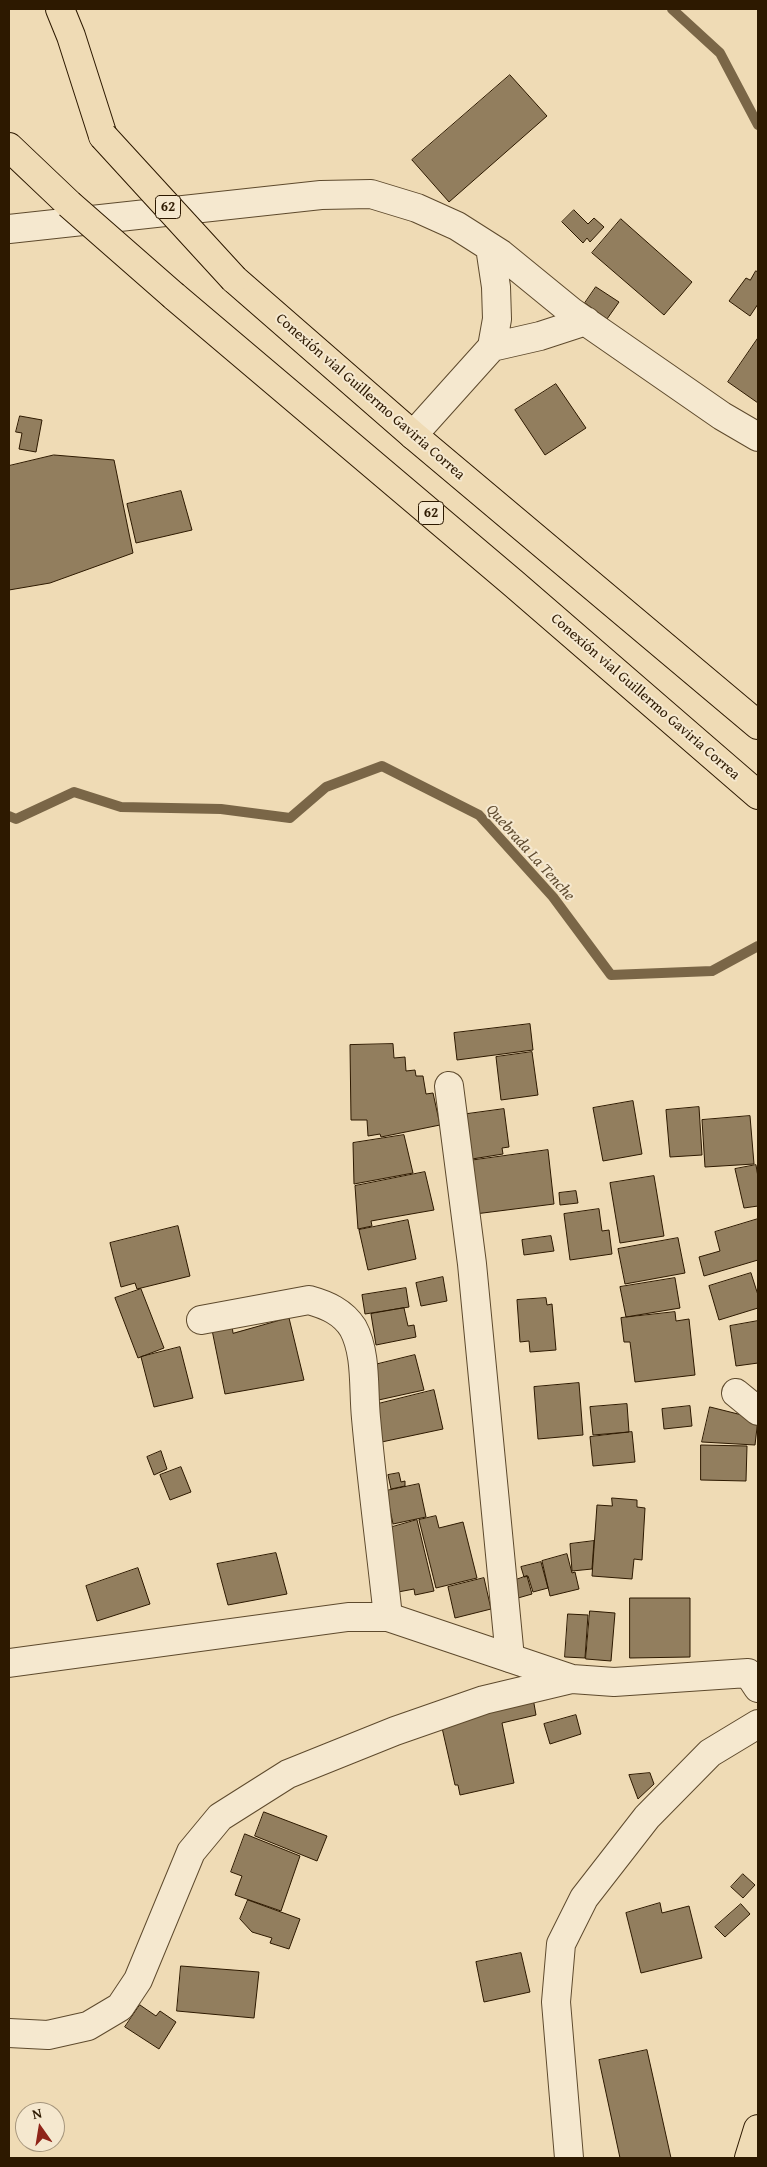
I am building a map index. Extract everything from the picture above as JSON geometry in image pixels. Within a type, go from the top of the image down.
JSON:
[{"type":"highway","name":"Conexión vial Guillermo Gaviria Correa","points":[[60,9],[72,36],[102,136],[234,279],[413,435],[748,718]]},
{"type":"highway","name":"Conexión vial Guillermo Gaviria Correa","points":[[9,147],[69,204],[174,296],[758,795]]},
{"type":"highway","points":[[749,2158],[758,2129]]},
{"type":"street","points":[[9,230],[321,195],[371,194],[416,208],[457,226],[490,248],[586,321],[722,416],[758,436]]},
{"type":"street","points":[[413,435],[492,347],[497,319],[496,287],[490,248]]},
{"type":"street","points":[[492,347],[540,336],[586,321]]},
{"type":"street","points":[[449,1086],[472,1264],[510,1658]]},
{"type":"street","points":[[201,1320],[310,1300],[325,1304],[342,1314],[352,1328],[361,1348],[366,1420],[388,1616]]},
{"type":"street","points":[[736,1394],[758,1411]]},
{"type":"street","points":[[9,1663],[348,1617],[388,1616],[572,1679],[614,1682],[748,1674],[758,1688]]},
{"type":"street","points":[[9,2033],[48,2035],[88,2026],[120,2007],[138,1980],[192,1852],[220,1817],[288,1774],[395,1731],[484,1700],[572,1679]]},
{"type":"street","points":[[569,2158],[556,2002],[560,1944],[584,1898],[647,1817],[710,1752],[758,1724]]},
{"type":"building","points":[[510,75],[547,116],[449,202],[412,160]]},
{"type":"building","points":[[574,210],[588,224],[594,218],[604,227],[590,242],[587,238],[583,243],[562,222]]},
{"type":"building","points":[[621,219],[692,282],[664,315],[592,253]]},
{"type":"building","points":[[756,271],[758,272],[758,304],[750,316],[729,301],[746,278],[750,280]]},
{"type":"building","points":[[596,287],[619,302],[607,319],[585,303]]},
{"type":"building","points":[[758,338],[758,403],[728,382]]},
{"type":"building","points":[[556,384],[586,428],[545,455],[515,410]]},
{"type":"building","points":[[20,416],[42,420],[36,452],[19,449],[22,433],[16,432]]},
{"type":"building","points":[[54,455],[114,460],[133,553],[50,583],[9,590],[9,466]]},
{"type":"building","points":[[181,491],[192,530],[136,543],[127,504]]},
{"type":"building","points":[[530,1024],[533,1050],[457,1060],[454,1033]]},
{"type":"building","points":[[393,1044],[394,1058],[405,1057],[406,1071],[415,1070],[416,1076],[423,1076],[426,1094],[433,1093],[440,1125],[381,1137],[380,1134],[368,1136],[367,1120],[351,1120],[350,1045]]},
{"type":"building","points":[[532,1052],[538,1095],[501,1100],[496,1057]]},
{"type":"building","points":[[633,1101],[642,1154],[603,1161],[593,1108]]},
{"type":"building","points":[[699,1107],[702,1155],[670,1157],[666,1110]]},
{"type":"building","points":[[504,1109],[509,1147],[502,1148],[503,1154],[466,1160],[460,1115]]},
{"type":"building","points":[[750,1116],[754,1164],[705,1167],[702,1120]]},
{"type":"building","points":[[404,1135],[413,1173],[354,1184],[353,1143]]},
{"type":"building","points":[[548,1150],[554,1204],[475,1214],[468,1161]]},
{"type":"building","points":[[756,1165],[758,1206],[744,1208],[735,1169]]},
{"type":"building","points":[[425,1172],[434,1210],[371,1221],[372,1226],[358,1229],[355,1186]]},
{"type":"building","points":[[654,1176],[664,1236],[620,1243],[610,1183]]},
{"type":"building","points":[[576,1191],[578,1203],[560,1205],[559,1193]]},
{"type":"building","points":[[599,1209],[602,1231],[609,1230],[612,1254],[570,1260],[564,1214]]},
{"type":"building","points":[[758,1219],[758,1260],[704,1276],[699,1257],[720,1251],[715,1232]]},
{"type":"building","points":[[408,1220],[416,1259],[368,1270],[359,1230]]},
{"type":"building","points":[[178,1226],[190,1276],[137,1289],[135,1283],[121,1287],[110,1243]]},
{"type":"building","points":[[551,1236],[554,1251],[524,1255],[522,1240]]},
{"type":"building","points":[[678,1238],[685,1273],[625,1284],[618,1249]]},
{"type":"building","points":[[751,1273],[758,1295],[758,1308],[719,1320],[709,1286]]},
{"type":"building","points":[[443,1277],[447,1301],[421,1306],[416,1283]]},
{"type":"building","points":[[675,1278],[680,1308],[626,1317],[620,1287]]},
{"type":"building","points":[[406,1288],[409,1307],[365,1314],[362,1295]]},
{"type":"building","points":[[141,1289],[164,1348],[138,1358],[115,1298]]},
{"type":"building","points":[[546,1298],[547,1305],[552,1304],[556,1350],[530,1352],[529,1341],[520,1342],[517,1300]]},
{"type":"building","points":[[404,1308],[408,1326],[414,1325],[416,1337],[376,1345],[371,1314]]},
{"type":"building","points":[[675,1312],[676,1321],[689,1319],[695,1375],[635,1382],[630,1342],[624,1342],[621,1318]]},
{"type":"building","points":[[289,1318],[304,1380],[225,1394],[212,1330],[232,1326],[233,1333]]},
{"type":"building","points":[[758,1321],[758,1363],[736,1366],[730,1326]]},
{"type":"building","points":[[180,1347],[193,1398],[154,1407],[141,1357]]},
{"type":"building","points":[[415,1355],[424,1390],[374,1401],[366,1367]]},
{"type":"building","points":[[579,1383],[583,1435],[538,1439],[534,1387]]},
{"type":"building","points":[[434,1390],[443,1429],[377,1443],[374,1405]]},
{"type":"building","points":[[627,1404],[629,1432],[593,1435],[590,1407]]},
{"type":"building","points":[[690,1406],[692,1426],[664,1429],[662,1409]]},
{"type":"building","points":[[710,1407],[758,1419],[755,1445],[702,1442]]},
{"type":"building","points":[[632,1432],[635,1462],[593,1466],[590,1437]]},
{"type":"building","points":[[701,1445],[747,1446],[746,1481],[701,1480]]},
{"type":"building","points":[[161,1451],[167,1469],[154,1475],[147,1457]]},
{"type":"building","points":[[181,1467],[191,1492],[170,1500],[160,1475]]},
{"type":"building","points":[[399,1473],[401,1482],[405,1481],[405,1486],[391,1489],[388,1475]]},
{"type":"building","points":[[419,1484],[426,1517],[393,1524],[386,1491]]},
{"type":"building","points":[[612,1498],[637,1500],[637,1507],[645,1508],[642,1560],[634,1559],[632,1579],[592,1576],[597,1505],[612,1506]]},
{"type":"building","points":[[436,1516],[439,1528],[463,1522],[477,1578],[436,1588],[419,1520]]},
{"type":"building","points":[[417,1520],[434,1591],[415,1595],[414,1589],[398,1592],[389,1528]]},
{"type":"building","points":[[594,1541],[592,1569],[572,1571],[570,1544]]},
{"type":"building","points":[[276,1553],[287,1594],[228,1605],[217,1564]]},
{"type":"building","points":[[567,1554],[572,1573],[575,1572],[579,1589],[550,1596],[542,1561]]},
{"type":"building","points":[[541,1562],[548,1588],[533,1592],[528,1576],[524,1577],[521,1567]]},
{"type":"building","points":[[138,1568],[150,1604],[97,1621],[86,1586]]},
{"type":"building","points":[[527,1576],[532,1594],[518,1598],[513,1581]]},
{"type":"building","points":[[484,1578],[491,1609],[455,1618],[448,1587]]},
{"type":"building","points":[[630,1598],[690,1598],[690,1657],[630,1658]]},
{"type":"building","points":[[590,1611],[615,1613],[611,1661],[586,1659]]},
{"type":"building","points":[[568,1614],[588,1615],[585,1658],[565,1657]]},
{"type":"building","points":[[533,1698],[536,1715],[502,1723],[514,1783],[460,1795],[458,1785],[455,1785],[440,1719]]},
{"type":"building","points":[[576,1715],[581,1734],[550,1744],[544,1724]]},
{"type":"building","points":[[650,1773],[654,1784],[638,1799],[629,1775]]},
{"type":"building","points":[[264,1812],[327,1836],[317,1861],[255,1836]]},
{"type":"building","points":[[245,1834],[300,1856],[281,1911],[235,1895],[242,1876],[231,1872]]},
{"type":"building","points":[[743,1874],[755,1885],[743,1898],[731,1887]]},
{"type":"building","points":[[248,1900],[300,1919],[289,1949],[270,1943],[272,1938],[252,1932],[240,1919]]},
{"type":"building","points":[[660,1903],[662,1913],[689,1906],[702,1958],[641,1973],[626,1913]]},
{"type":"building","points":[[741,1904],[750,1914],[725,1937],[715,1927]]},
{"type":"building","points":[[521,1953],[530,1992],[484,2002],[476,1962]]},
{"type":"building","points":[[181,1966],[259,1972],[254,2018],[177,2011]]},
{"type":"building","points":[[140,2005],[156,2016],[160,2011],[176,2022],[159,2049],[125,2027]]},
{"type":"building","points":[[647,2050],[671,2158],[620,2158],[599,2060]]},
{"type":"waterway","points":[[672,9],[720,53],[758,125]]},
{"type":"waterway","name":"Quebrada La Tenche","points":[[9,816],[16,819],[74,792],[121,807],[221,809],[290,818],[326,787],[382,766],[479,815],[553,897],[611,975],[712,971],[758,946]]}]
